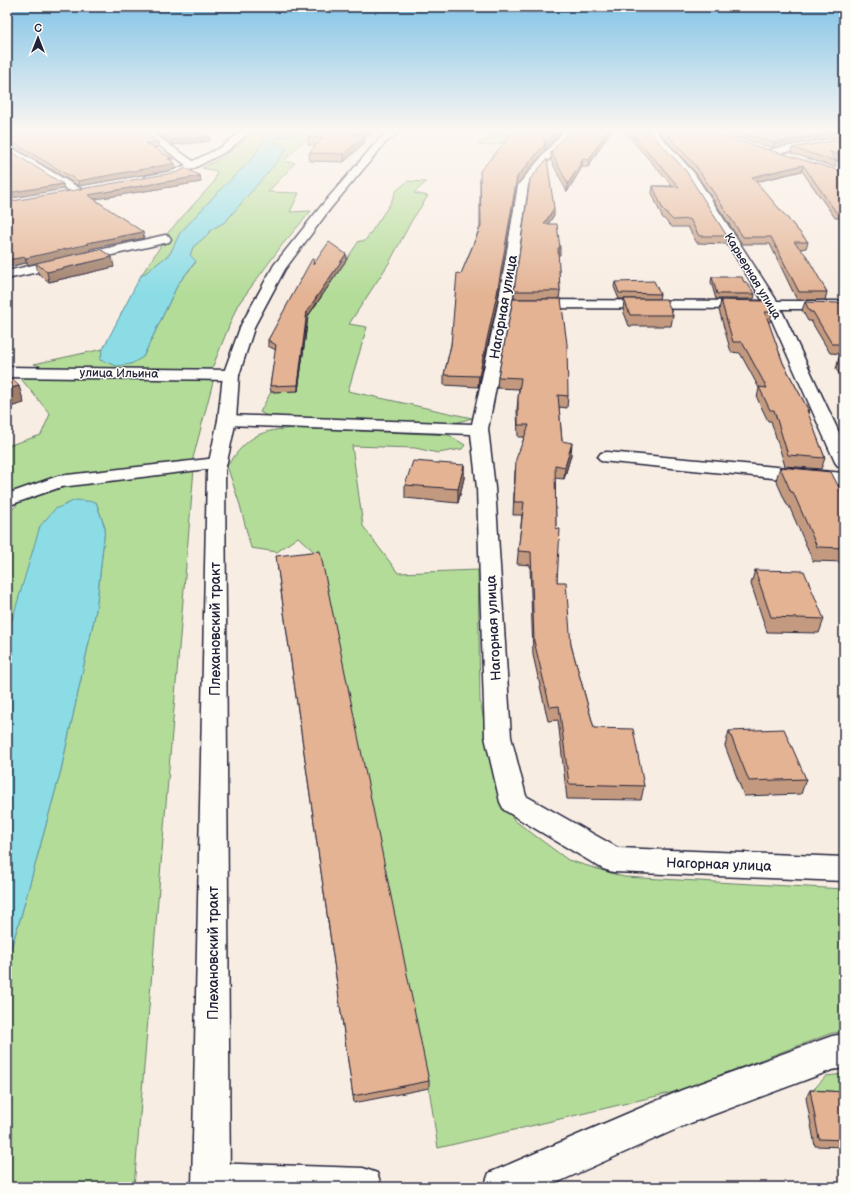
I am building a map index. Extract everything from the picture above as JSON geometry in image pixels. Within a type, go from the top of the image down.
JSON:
[{"type":"street","points":[[61,194],[81,191],[70,185]]},
{"type":"street","name":"Плехановский тракт","points":[[211,1184],[216,463],[227,420],[231,375],[248,325],[279,268],[345,185]]},
{"type":"street","name":"Нагорная улица","points":[[523,185],[505,304],[479,429],[486,488],[498,737],[514,802],[613,860],[844,869]]},
{"type":"street","name":"Карьерная улица","points":[[696,185],[772,304],[844,462]]},
{"type":"street","points":[[7,275],[166,239]]},
{"type":"street","points":[[505,304],[844,305]]},
{"type":"street","name":"улица Ильина","points":[[7,372],[231,375]]},
{"type":"street","points":[[227,420],[479,429]]},
{"type":"street","points":[[607,457],[844,479]]},
{"type":"street","points":[[7,500],[58,482],[216,463]]},
{"type":"street","points":[[503,1187],[682,1108],[832,1053],[844,1051]]},
{"type":"street","points":[[211,1184],[363,1187]]},
{"type":"green space","points":[[212,185],[225,185],[180,233],[170,254],[140,277],[164,241],[164,237]]},
{"type":"green space","points":[[257,185],[275,185],[268,192],[299,193],[290,212],[311,211],[282,245],[237,306],[211,371],[49,369],[34,364],[103,349],[100,360],[143,357],[178,284],[196,262],[190,255],[193,247],[212,229],[225,222]]},
{"type":"green space","points":[[404,185],[423,185],[414,193],[428,196],[412,220],[389,263],[349,324],[367,327],[348,391],[472,418],[455,423],[267,416],[260,412],[271,392],[298,391],[308,316],[359,241],[365,241],[390,204],[396,191]]},
{"type":"green space","points":[[17,374],[214,378],[192,462],[56,479],[7,494],[7,446],[41,435],[50,414]]},
{"type":"green space","points":[[297,428],[449,435],[465,445],[462,449],[438,453],[415,448],[352,446],[363,526],[398,573],[478,570],[480,701],[500,796],[514,820],[568,860],[624,877],[844,889],[844,1032],[832,1033],[678,1091],[438,1148],[429,1088],[321,558],[298,537],[277,552],[251,548],[240,505],[227,466],[242,447],[256,436],[273,430]]},
{"type":"green space","points":[[194,469],[134,1187],[7,1187],[7,961],[21,916],[61,770],[96,610],[105,528],[96,502],[14,616],[7,637],[7,516],[19,502],[72,485]]},
{"type":"green space","points":[[844,1074],[844,1099],[806,1098],[826,1076]]},
{"type":"water","points":[[225,185],[257,185],[225,222],[212,229],[193,247],[190,255],[196,261],[178,284],[143,357],[131,364],[117,366],[100,360],[103,349],[140,277],[170,254],[180,233]]},
{"type":"water","points":[[76,500],[96,502],[105,528],[96,610],[61,770],[21,916],[7,961],[7,637],[40,526],[55,509]]},
{"type":"building","points":[[7,185],[59,185],[7,193]]},
{"type":"building","points":[[105,185],[149,185],[88,195],[143,232],[87,243],[89,244],[26,258],[7,260],[7,202]]},
{"type":"building","points":[[480,185],[516,185],[497,294],[479,376],[444,375],[451,345],[457,273],[461,274],[481,226]]},
{"type":"building","points":[[529,185],[551,185],[554,208],[544,224],[557,224],[560,248],[558,248],[560,291],[514,291]]},
{"type":"building","points":[[677,185],[695,185],[727,236],[699,236],[690,219],[673,220],[663,210],[653,186],[679,187]]},
{"type":"building","points":[[708,185],[759,185],[808,242],[794,242],[806,255],[827,292],[799,292],[771,237],[743,237]]},
{"type":"building","points":[[817,185],[844,185],[844,212],[836,212]]},
{"type":"building","points":[[329,242],[346,254],[307,311],[298,385],[270,386],[276,345],[268,340],[312,259],[314,259],[313,265]]},
{"type":"building","points":[[100,249],[112,257],[47,272],[36,263]]},
{"type":"building","points":[[712,277],[742,277],[744,282],[746,282],[755,294],[717,294]]},
{"type":"building","points":[[654,281],[660,294],[619,293],[615,282]]},
{"type":"building","points":[[513,299],[561,299],[567,344],[568,396],[558,395],[562,441],[572,443],[565,467],[555,465],[556,529],[560,529],[557,582],[566,582],[571,645],[594,728],[633,729],[644,786],[569,784],[559,706],[550,707],[534,641],[531,552],[518,551],[524,502],[514,502],[516,459],[529,425],[518,425],[518,398],[521,378],[498,377]]},
{"type":"building","points":[[624,299],[666,299],[673,315],[630,315]]},
{"type":"building","points":[[721,300],[764,301],[772,312],[765,312],[783,363],[809,411],[807,410],[825,458],[788,455],[774,410],[770,410],[759,387],[767,388],[742,342],[733,342]]},
{"type":"building","points":[[805,302],[841,303],[844,308],[844,344],[832,344],[813,312],[810,312]]},
{"type":"building","points":[[844,355],[844,365],[839,358]]},
{"type":"building","points":[[7,373],[19,386],[7,389]]},
{"type":"building","points":[[413,461],[464,465],[458,489],[405,485]]},
{"type":"building","points":[[780,467],[831,472],[844,497],[844,548],[817,547],[793,492],[791,492]]},
{"type":"building","points":[[320,551],[429,1081],[353,1096],[276,556]]},
{"type":"building","points":[[755,570],[804,571],[824,619],[771,617]]},
{"type":"building","points":[[784,729],[806,779],[749,781],[729,731]]},
{"type":"building","points":[[810,1090],[844,1092],[844,1140],[819,1139]]}]
